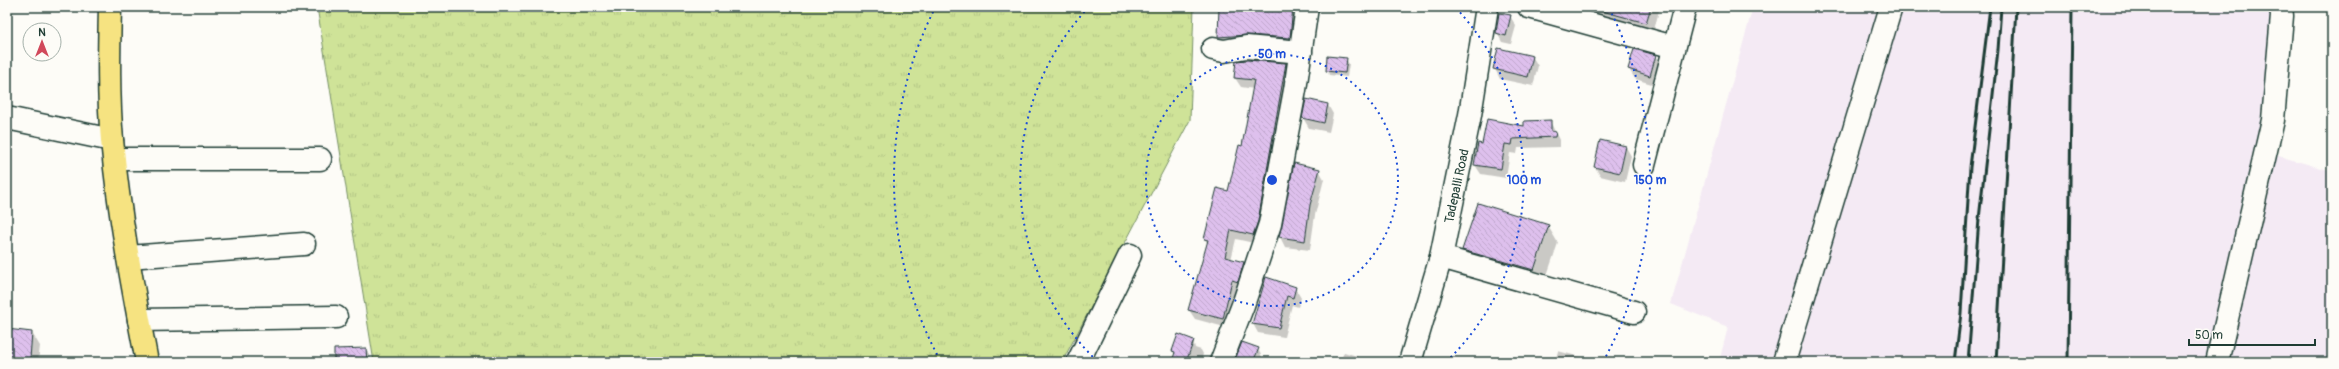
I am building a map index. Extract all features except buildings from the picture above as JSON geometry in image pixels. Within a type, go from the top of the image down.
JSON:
[{"type":"main road","points":[[110,7],[108,73],[113,150],[128,258],[147,362]]},
{"type":"street","points":[[1221,362],[1243,305],[1270,224],[1307,7]]},
{"type":"street","name":"Tadepalli Road","points":[[1410,362],[1441,257],[1470,115],[1487,7]]},
{"type":"street","points":[[1529,7],[1674,47]]},
{"type":"street","points":[[1644,165],[1685,7]]},
{"type":"street","points":[[1784,362],[1891,7]]},
{"type":"street","points":[[2217,362],[2273,120],[2282,16],[2281,7]]},
{"type":"street","points":[[1213,49],[1224,50],[1246,47],[1300,52]]},
{"type":"street","points":[[7,118],[113,150],[320,159]]},
{"type":"street","points":[[128,258],[304,244]]},
{"type":"street","points":[[1078,362],[1130,255]]},
{"type":"street","points":[[1441,257],[1634,312]]},
{"type":"street","points":[[139,320],[336,317]]},
{"type":"shaded area","points":[[1753,7],[2270,7],[2272,20],[2257,150],[2332,171],[2332,362],[1719,362],[1728,327],[1671,304]]},
{"type":"green space","points":[[317,7],[1194,7],[1190,120],[1062,362],[374,362]]},
{"type":"railway","points":[[1955,362],[1961,313],[1970,167],[1990,7]]},
{"type":"railway","points":[[1968,362],[1979,219],[1998,50],[2001,7]]},
{"type":"railway","points":[[1996,362],[2016,7]]},
{"type":"railway","points":[[2068,362],[2072,7]]}]
